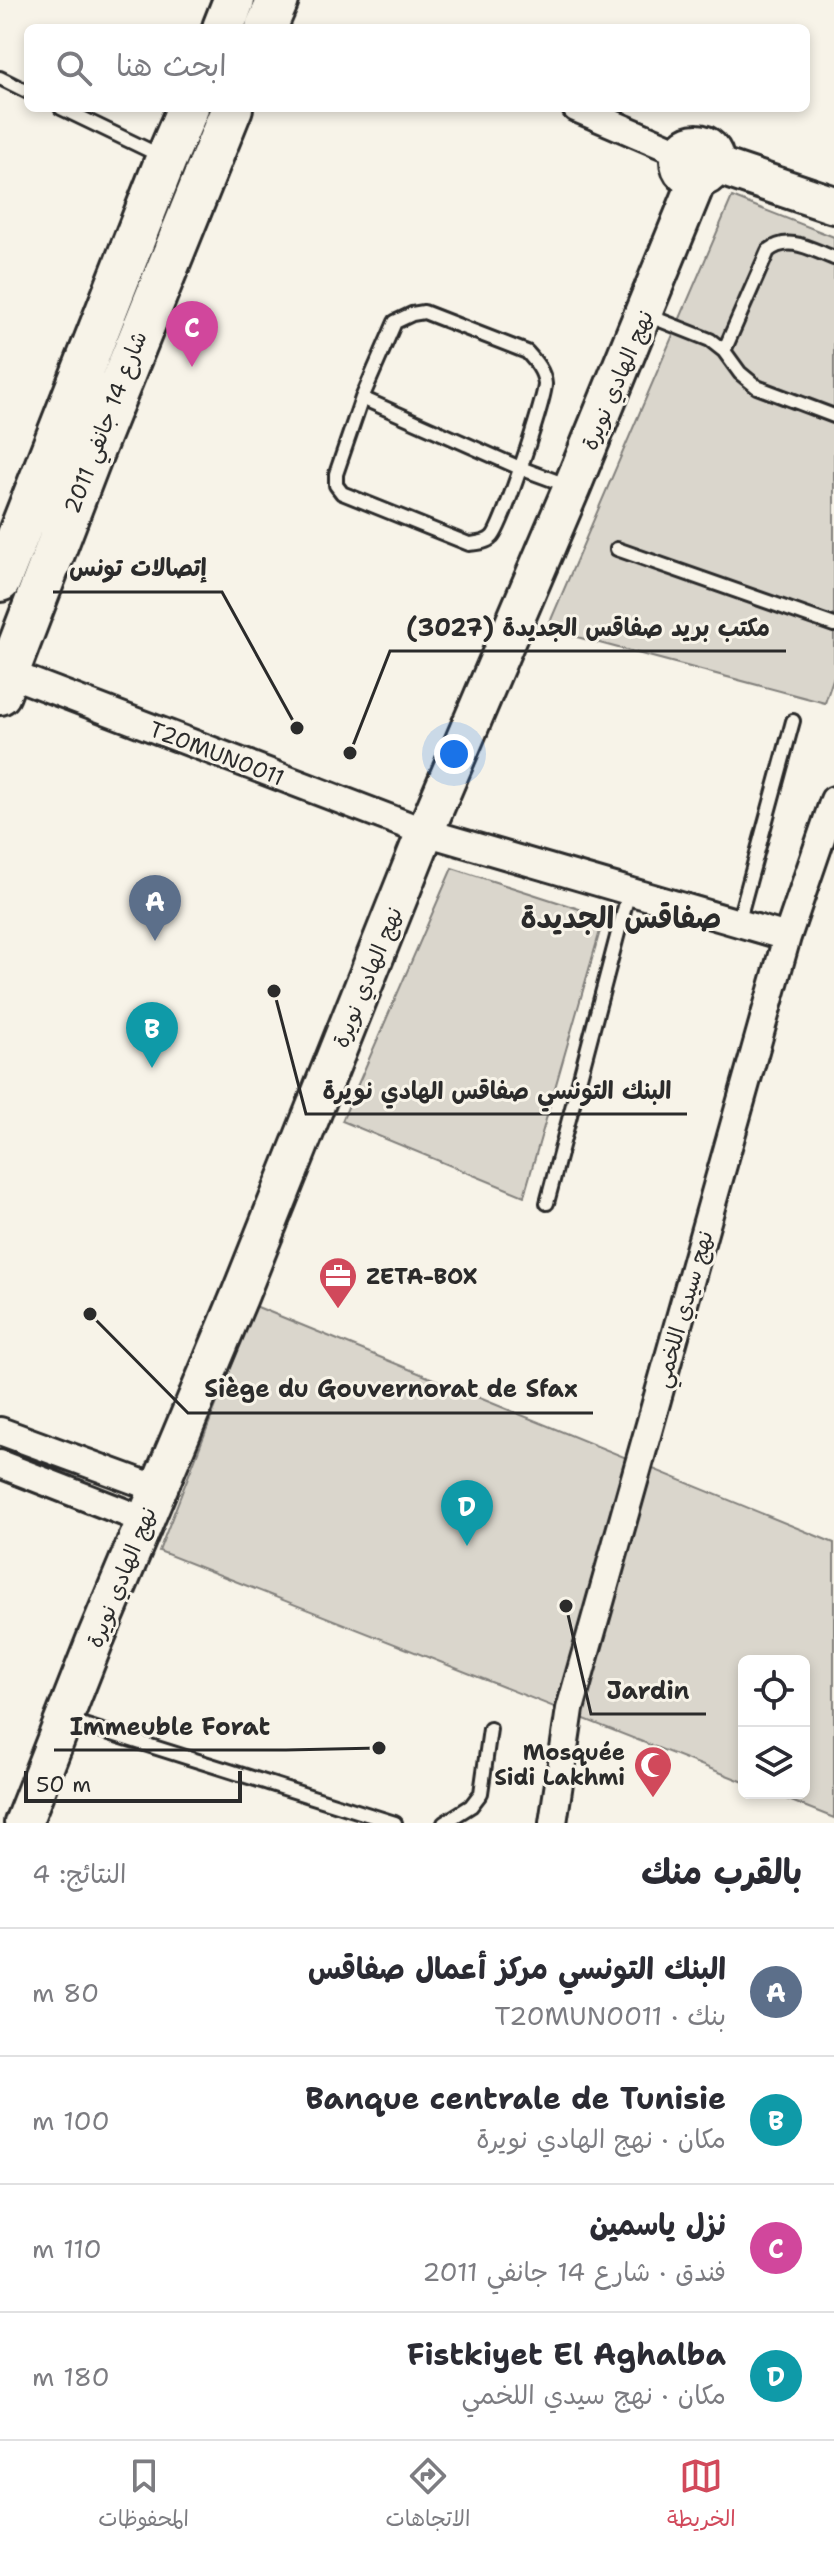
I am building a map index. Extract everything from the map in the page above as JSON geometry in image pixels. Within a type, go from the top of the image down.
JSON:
[{"type":"main road","points":[[225,24],[234,0]]},
{"type":"main road","points":[[268,24],[278,0]]},
{"type":"main road","name":"شارع 14 جانفي 2011","points":[[0,581],[186,112]]},
{"type":"main road","name":"شارع 14 جانفي 2011","points":[[4,684],[108,414],[230,112]]},
{"type":"street","points":[[585,112],[698,165],[834,205]]},
{"type":"street","name":"نهج الهادي نويرة","points":[[23,1823],[151,1504],[239,1297],[425,832],[644,314],[698,165]]},
{"type":"street","name":"T20MUN0011","points":[[4,684],[425,832],[787,937]]},
{"type":"street","name":"نهج سيدي اللخمي","points":[[553,1823],[570,1709],[787,937],[834,800]]},
{"type":"street","points":[[0,1431],[151,1504]]},
{"type":"street","points":[[0,1464],[151,1504]]},
{"type":"lane","points":[[0,78],[24,90]]},
{"type":"lane","points":[[69,112],[166,159]]},
{"type":"lane","points":[[724,351],[768,251],[788,241],[834,258]]},
{"type":"lane","points":[[424,312],[527,352],[538,363],[545,380],[544,389],[520,468],[494,536],[483,543],[469,544],[342,493],[336,485],[336,474],[362,398],[395,322],[412,314],[424,312]]},
{"type":"lane","points":[[644,314],[710,340],[757,387],[834,416]]},
{"type":"lane","points":[[362,398],[520,468],[572,487]]},
{"type":"lane","points":[[617,549],[834,625]]},
{"type":"lane","points":[[738,923],[793,721]]},
{"type":"lane","points":[[547,1203],[629,891]]},
{"type":"lane","points":[[65,1719],[370,1818],[395,1823]]},
{"type":"lane","points":[[444,1823],[471,1806],[481,1793],[490,1729]]},
{"type":"shaded area","points":[[732,197],[834,237],[834,676],[825,703],[547,629]]},
{"type":"shaded area","points":[[452,868],[604,917],[524,1196],[342,1121]]},
{"type":"shaded area","points":[[255,1306],[834,1543],[834,1818],[786,1799],[810,1799],[810,1655],[738,1655],[738,1780],[159,1551]]},
{"type":"place","name":"نزل ياسمين","points":[[192,367]]},
{"type":"place","name":"إتصالات تونس","points":[[297,728]]},
{"type":"place","name":"مكتب بريد صفاقس الجديدة (3027)","points":[[350,753]]},
{"type":"place","name":"البنك التونسي مركز أعمال صفاقس","points":[[155,941]]},
{"type":"place","name":"البنك التونسي صفاقس الهادي نويرة","points":[[274,991]]},
{"type":"place","name":"Banque centrale de Tunisie","points":[[152,1068]]},
{"type":"place","name":"ZETA-BOX","points":[[338,1310]]},
{"type":"place","name":"Siège du Gouvernorat de Sfax","points":[[90,1314]]},
{"type":"place","name":"Fistkiyet El Aghalba","points":[[467,1546]]},
{"type":"place","name":"Jardin","points":[[566,1606]]},
{"type":"place","name":"Immeuble Forat","points":[[379,1748]]},
{"type":"place","name":"Mosquée Sidi Lakhmi","points":[[653,1799]]},
{"type":"district","name":"صفاقس الجديدة","points":[[621,918]]}]
